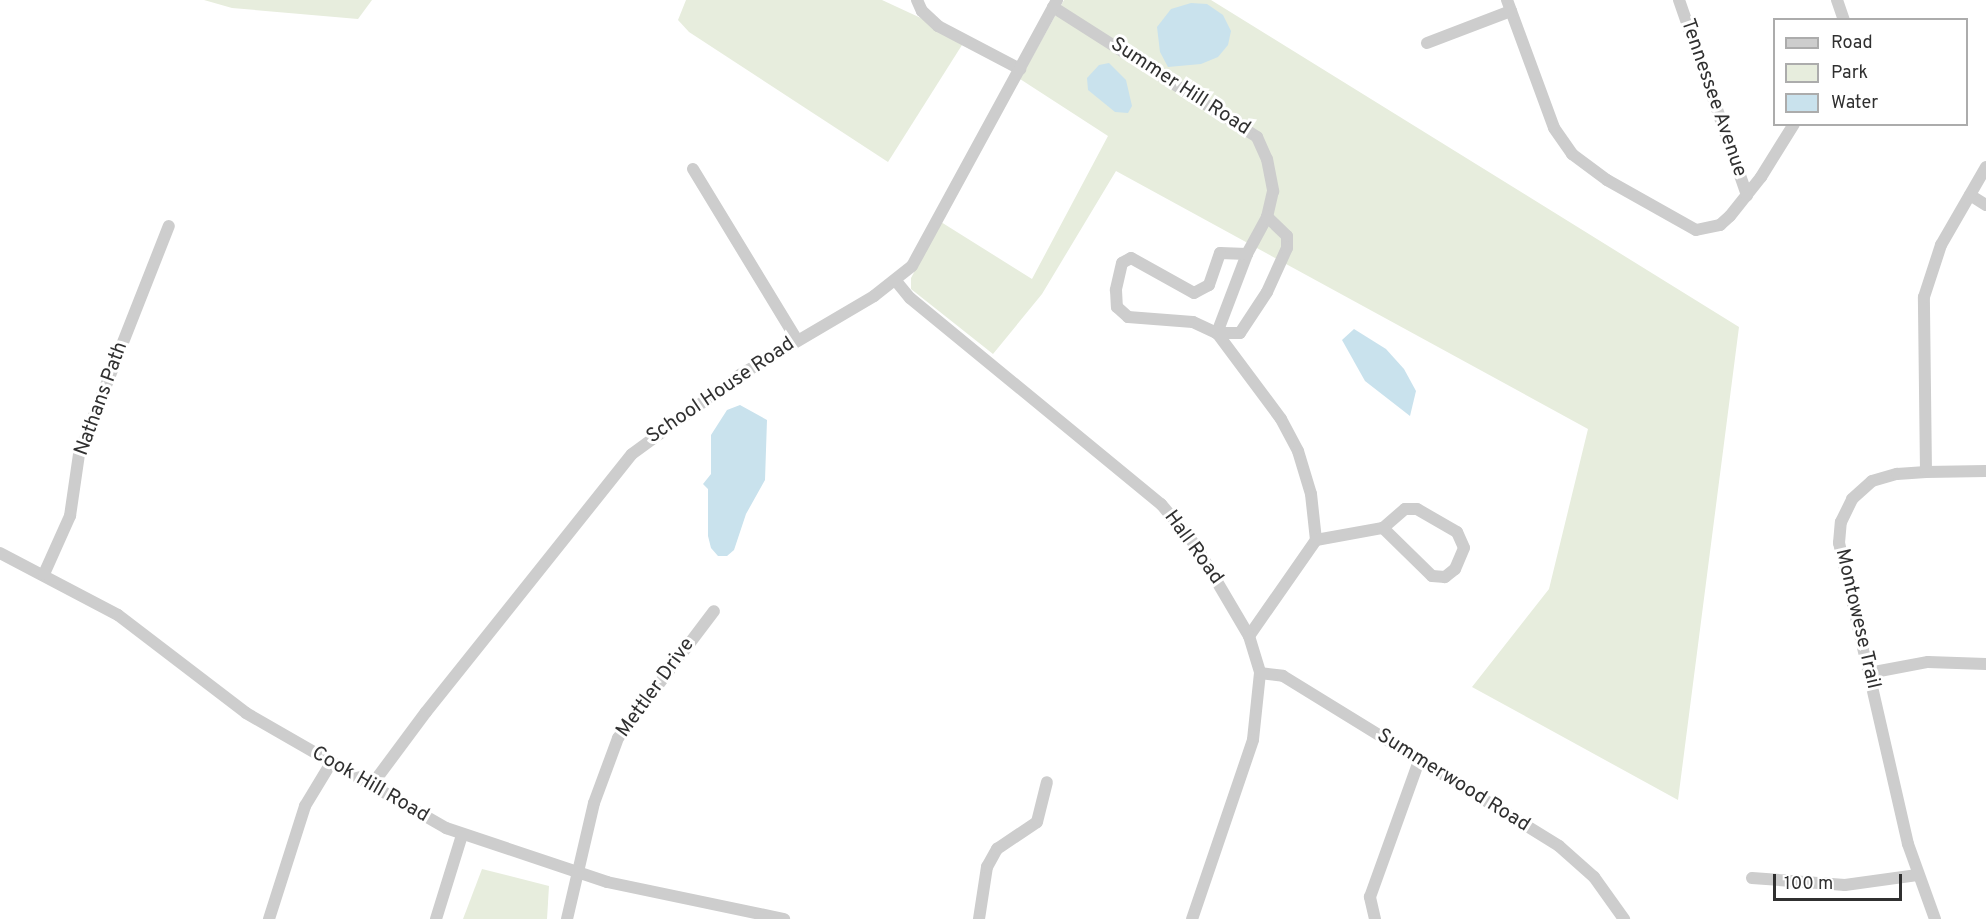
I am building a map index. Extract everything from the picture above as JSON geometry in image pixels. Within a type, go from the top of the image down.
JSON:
[{"type":"street","points":[[916,0],[922,11],[938,26],[1020,69]]},
{"type":"street","name":"Tennessee Avenue","points":[[1679,0],[1747,195]]},
{"type":"street","points":[[1836,0],[1843,18]]},
{"type":"street","name":"School House Road","points":[[371,786],[408,735],[624,462],[678,417],[797,340],[896,281],[912,266],[929,239],[1055,3]]},
{"type":"street","name":"Summer Hill Road","points":[[1055,3],[1257,137],[1267,159],[1273,191],[1267,217],[1247,254],[1218,333]]},
{"type":"street","points":[[1427,43],[1509,5],[1554,128],[1572,154],[1607,180],[1696,230],[1720,225],[1747,195],[1793,126]]},
{"type":"street","points":[[1926,472],[1924,297],[1941,245],[1986,167]]},
{"type":"street","points":[[693,169],[797,340]]},
{"type":"street","points":[[1970,195],[1986,205]]},
{"type":"street","points":[[1247,254],[1220,254],[1209,285],[1194,293],[1142,262],[1131,258],[1122,263],[1117,307],[1128,317],[1193,322],[1218,333],[1240,333],[1267,292],[1287,248],[1287,236],[1267,217]]},
{"type":"street","name":"Nathans Path","points":[[44,574],[70,516],[80,454],[169,226]]},
{"type":"street","name":"Hall Road","points":[[896,281],[910,298],[1161,504],[1196,546],[1249,636],[1260,673],[1253,740],[1192,919]]},
{"type":"street","points":[[1218,333],[1281,419],[1298,451],[1311,494],[1316,540],[1249,636]]},
{"type":"street","name":"Montowese Trail","points":[[1935,919],[1917,875],[1869,674],[1839,543],[1841,522],[1852,499],[1872,481],[1897,474],[1986,471]]},
{"type":"street","points":[[1316,540],[1383,528],[1405,509],[1417,509],[1457,532],[1464,548],[1455,569],[1445,577],[1432,576],[1383,528]]},
{"type":"street","name":"Cook Hill Road","points":[[0,553],[44,574],[118,615],[239,709],[371,786],[462,835],[575,873],[784,919]]},
{"type":"street","name":"Mettler Drive","points":[[567,919],[575,873],[596,796],[618,738],[714,611]]},
{"type":"street","points":[[1869,674],[1928,662],[1986,663]]},
{"type":"street","name":"Summerwood Road","points":[[1260,673],[1283,676],[1575,858],[1624,919]]},
{"type":"street","points":[[1375,919],[1370,897],[1419,761]]},
{"type":"street","points":[[268,919],[305,806],[331,763]]},
{"type":"street","points":[[979,919],[987,867],[998,849],[1037,822],[1047,782]]},
{"type":"street","points":[[436,919],[462,835]]},
{"type":"street","points":[[1752,878],[1845,885],[1917,875]]},
{"type":"green space","points":[[204,0],[372,0],[358,19],[232,8]]},
{"type":"green space","points":[[686,0],[882,0],[923,19],[962,45],[888,162],[689,32],[678,20]]},
{"type":"green space","points":[[1064,0],[1211,0],[1739,327],[1678,800],[1472,687],[1549,589],[1588,429],[1116,171],[1042,294],[993,354],[911,289],[911,278],[941,222],[1032,279],[1108,136],[1020,79]]},
{"type":"green space","points":[[482,869],[549,886],[547,919],[463,919]]},
{"type":"water","points":[[1191,3],[1207,4],[1223,15],[1231,31],[1228,45],[1218,57],[1201,64],[1168,67],[1160,52],[1157,27],[1171,9]]},
{"type":"water","points":[[1109,63],[1126,80],[1132,106],[1128,113],[1115,112],[1088,90],[1087,78],[1099,65]]},
{"type":"water","points":[[1354,329],[1386,349],[1404,369],[1416,391],[1410,416],[1365,381],[1342,340]]},
{"type":"water","points":[[740,405],[767,420],[765,480],[746,514],[734,550],[727,556],[718,556],[711,548],[708,536],[708,489],[703,484],[711,474],[711,435],[727,410]]}]
